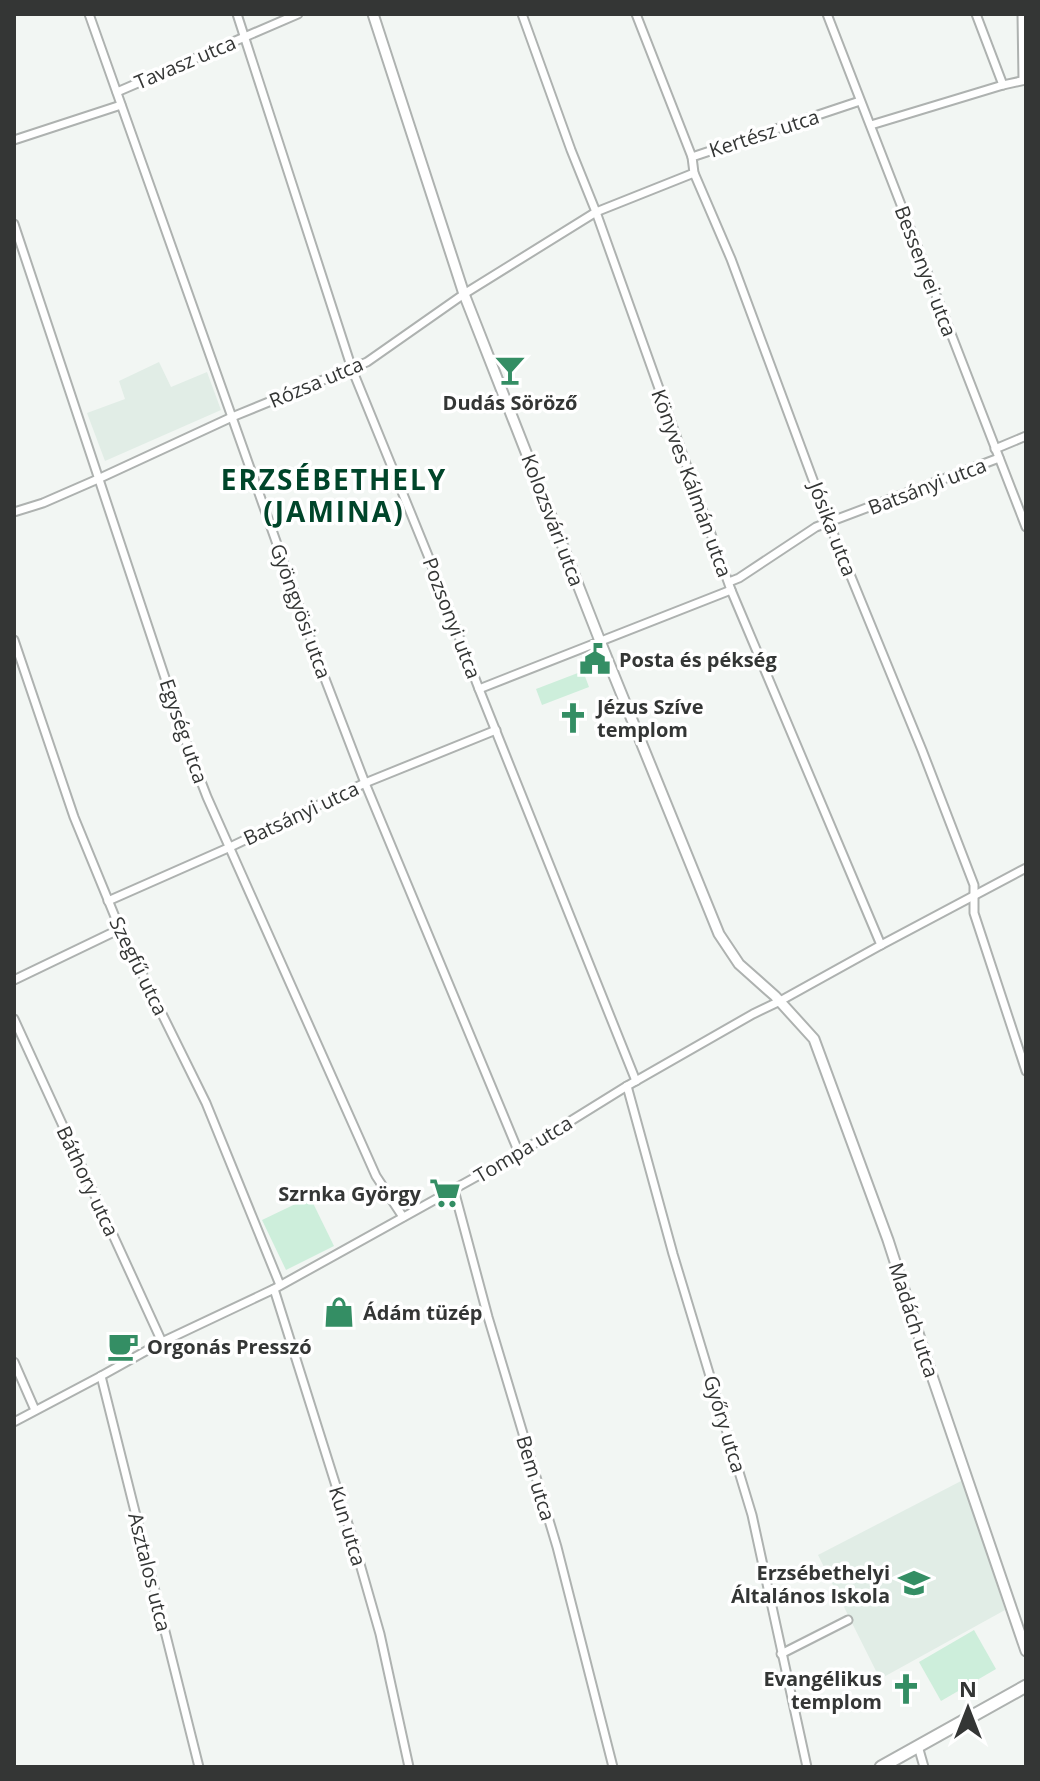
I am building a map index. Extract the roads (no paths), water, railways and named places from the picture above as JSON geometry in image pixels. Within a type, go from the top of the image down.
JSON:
[{"type":"main road","points":[[881,1767],[1026,1686]]},
{"type":"street","name":"Gyöngyösi utca","points":[[89,14],[314,648],[365,783],[519,1153]]},
{"type":"street","name":"Pozsonyi utca","points":[[237,14],[352,369],[636,1081]]},
{"type":"street","name":"Tavasz utca","points":[[117,92],[298,14]]},
{"type":"street","name":"Kolozsvári utca","points":[[373,14],[464,294],[719,934],[739,964],[780,1001]]},
{"type":"street","name":"Könyves Kálmán utca","points":[[522,14],[730,586],[881,945]]},
{"type":"street","points":[[636,14],[692,157]]},
{"type":"street","name":"Bessenyei utca","points":[[827,14],[1026,527]]},
{"type":"street","points":[[976,14],[1003,85]]},
{"type":"street","points":[[871,125],[1025,80],[1022,14]]},
{"type":"street","name":"Kertész utca","points":[[596,212],[694,173],[692,157],[860,101]]},
{"type":"street","name":"Tavasz utca","points":[[14,140],[121,105]]},
{"type":"street","name":"Jósika utca","points":[[694,173],[731,259],[829,523],[922,750],[974,885],[973,896]]},
{"type":"street","name":"Rózsa utca","points":[[14,512],[43,503],[232,417],[367,362],[464,294],[596,212]]},
{"type":"street","name":"Egység utca","points":[[14,224],[190,753],[228,848],[376,1176],[403,1217]]},
{"type":"street","name":"Batsányi utca","points":[[995,449],[1026,436]]},
{"type":"street","name":"Batsányi utca","points":[[479,689],[730,586],[816,527],[999,458]]},
{"type":"street","name":"Szegfű utca","points":[[14,640],[74,817],[108,901],[206,1103],[277,1287]]},
{"type":"street","name":"Batsányi utca","points":[[108,901],[365,783],[496,730]]},
{"type":"street","name":"Tompa utca","points":[[14,1422],[162,1342],[277,1287],[519,1153],[627,1086],[753,1014],[1026,868]]},
{"type":"street","points":[[973,896],[974,913],[1026,1071]]},
{"type":"street","points":[[14,980],[120,929]]},
{"type":"street","name":"Madách utca","points":[[780,1001],[814,1039],[888,1240],[1026,1651]]},
{"type":"street","name":"Báthory utca","points":[[14,1019],[18,1041],[162,1342]]},
{"type":"street","name":"Győry utca","points":[[627,1086],[673,1254],[752,1515],[807,1767]]},
{"type":"street","name":"Bem utca","points":[[454,1190],[488,1317],[557,1547],[613,1767]]},
{"type":"street","name":"Kun utca","points":[[277,1287],[380,1634],[409,1767]]},
{"type":"street","points":[[14,1362],[35,1410]]},
{"type":"street","name":"Asztalos utca","points":[[101,1376],[199,1767]]},
{"type":"street","points":[[781,1654],[848,1620]]},
{"type":"street","points":[[918,1745],[924,1767]]},
{"type":"place","name":"Dudás Söröző","points":[[510,370]]},
{"type":"place","name":"Posta és pékség","points":[[595,659]]},
{"type":"place","name":"Jézus Szíve templom","points":[[573,718]]},
{"type":"place","name":"Szrnka György","points":[[445,1193]]},
{"type":"place","name":"Ádám tüzép","points":[[339,1312]]},
{"type":"place","name":"Orgonás Presszó","points":[[123,1346]]},
{"type":"place","name":"Erzsébethelyi Általános Iskola","points":[[914,1583]]},
{"type":"place","name":"Evangélikus templom","points":[[906,1689]]},
{"type":"district","name":"ERZSÉBETHELY (JAMINA)","points":[[334,495]]}]
